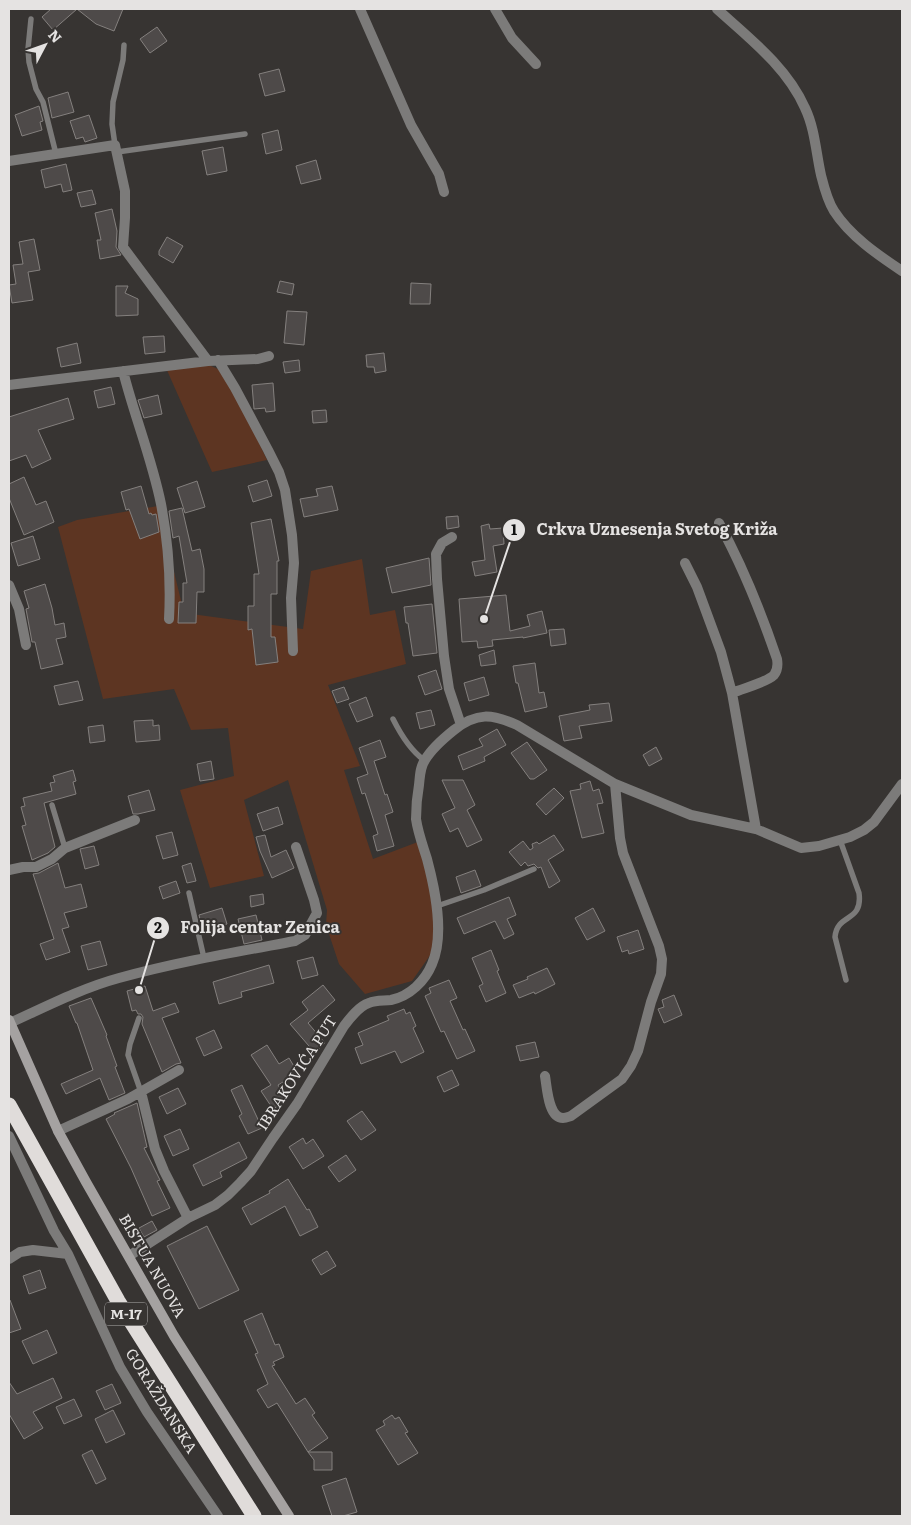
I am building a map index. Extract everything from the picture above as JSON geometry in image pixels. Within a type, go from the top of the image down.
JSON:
[{"type":"highway","name":"M-17","points":[[9,1104],[118,1301],[254,1516]]},
{"type":"street","points":[[360,9],[411,125],[439,174],[444,192]]},
{"type":"street","points":[[495,9],[512,38],[536,64]]},
{"type":"street","points":[[717,9],[769,56],[805,107],[811,125],[826,193],[833,211],[861,240],[902,271]]},
{"type":"street","points":[[9,162],[56,154],[116,149],[125,191],[123,247],[235,388],[279,472],[289,509],[293,544],[294,563],[291,598],[293,651]]},
{"type":"street","points":[[9,385],[213,361],[258,359],[269,356]]},
{"type":"street","points":[[123,371],[161,505],[168,557],[169,620]]},
{"type":"street","points":[[720,523],[737,555],[753,594],[775,651],[778,665],[774,675],[768,679],[732,693]]},
{"type":"street","points":[[452,537],[442,543],[436,554],[437,579],[445,664],[450,689],[461,725]]},
{"type":"street","points":[[685,563],[709,617],[732,693],[756,829]]},
{"type":"street","points":[[9,585],[19,609],[26,645]]},
{"type":"street","points":[[424,760],[461,725],[482,716],[500,718],[518,725],[615,784],[691,815],[756,829],[801,848],[819,846],[864,830],[874,822],[902,784]]},
{"type":"street","name":"IBRAKOVIĆA PUT","points":[[129,1256],[188,1218],[215,1205],[228,1195],[251,1171],[297,1104],[344,1026],[368,1003],[391,1000],[412,990],[433,962],[438,932],[437,906],[416,819],[419,778],[424,760]]},
{"type":"street","points":[[546,1076],[550,1106],[555,1115],[562,1118],[571,1116],[622,1078],[631,1066],[638,1051],[651,1002],[661,974],[662,959],[659,946],[623,853],[615,784]]},
{"type":"street","points":[[9,870],[36,867],[52,859],[64,848],[135,820]]},
{"type":"street","points":[[9,1022],[117,978],[204,958],[295,941],[305,935],[317,913],[296,847]]},
{"type":"street","name":"BISTUA NUOVA","points":[[9,1022],[58,1131],[86,1182],[174,1336],[289,1516]]},
{"type":"street","points":[[58,1131],[141,1092],[179,1070]]},
{"type":"street","points":[[141,1092],[155,1149],[188,1218]]},
{"type":"street","name":"GORAŽDANSKA","points":[[9,1136],[54,1231],[68,1254],[120,1367],[147,1412],[218,1516]]},
{"type":"street","points":[[9,1259],[20,1252],[33,1250],[68,1254]]},
{"type":"lane","points":[[31,19],[28,49],[32,76],[43,102],[56,154]]},
{"type":"lane","points":[[124,45],[123,60],[113,110],[112,124],[116,149],[245,134]]},
{"type":"lane","points":[[393,719],[403,738],[424,760]]},
{"type":"lane","points":[[52,805],[64,848]]},
{"type":"lane","points":[[840,840],[859,893],[860,902],[860,907],[856,912],[840,923],[836,930],[835,937],[846,980]]},
{"type":"lane","points":[[437,906],[484,890],[534,869]]},
{"type":"lane","points":[[189,893],[204,958]]},
{"type":"lane","points":[[139,1018],[128,1055],[141,1092]]},
{"type":"shaded area","points":[[204,363],[218,369],[233,387],[267,460],[212,472],[166,368]]},
{"type":"shaded area","points":[[158,506],[184,613],[303,629],[311,571],[362,559],[370,615],[395,610],[406,664],[328,685],[360,766],[344,770],[373,859],[423,840],[437,915],[433,951],[412,981],[365,994],[339,964],[326,925],[327,910],[288,780],[244,800],[264,876],[210,888],[180,790],[234,776],[228,728],[191,730],[174,689],[103,699],[58,527],[77,520]]},
{"type":"building","points":[[51,9],[77,9],[53,30],[42,17]]},
{"type":"building","points":[[77,9],[123,9],[114,31],[96,24]]},
{"type":"building","points":[[157,27],[167,41],[150,53],[140,39]]},
{"type":"building","points":[[279,69],[285,91],[265,96],[259,74]]},
{"type":"building","points":[[68,92],[74,112],[52,118],[48,98]]},
{"type":"building","points":[[39,106],[43,121],[40,122],[42,130],[22,136],[15,115]]},
{"type":"building","points":[[89,115],[97,138],[85,142],[83,137],[76,139],[70,121]]},
{"type":"building","points":[[278,130],[282,150],[266,154],[262,134]]},
{"type":"building","points":[[223,147],[227,171],[207,175],[202,151]]},
{"type":"building","points":[[316,160],[321,179],[301,184],[296,166]]},
{"type":"building","points":[[66,164],[72,190],[63,192],[61,184],[45,188],[41,170]]},
{"type":"building","points":[[92,190],[96,204],[81,207],[77,193]]},
{"type":"building","points":[[112,209],[117,231],[116,247],[121,255],[100,259],[97,240],[101,240],[95,213]]},
{"type":"building","points":[[167,237],[183,246],[173,263],[159,255],[159,251]]},
{"type":"building","points":[[34,239],[40,270],[28,272],[33,300],[12,303],[9,285],[16,284],[13,265],[23,264],[19,242]]},
{"type":"building","points":[[280,281],[294,284],[292,295],[277,292]]},
{"type":"building","points":[[411,283],[431,284],[430,304],[410,304]]},
{"type":"building","points":[[116,286],[128,286],[125,293],[138,299],[138,315],[116,316]]},
{"type":"building","points":[[287,311],[307,312],[304,345],[284,343]]},
{"type":"building","points":[[164,336],[165,352],[145,354],[143,337]]},
{"type":"building","points":[[77,343],[81,363],[61,367],[57,348]]},
{"type":"building","points":[[384,353],[386,371],[375,373],[374,367],[367,367],[366,355]]},
{"type":"building","points":[[299,360],[300,371],[285,373],[283,362]]},
{"type":"building","points":[[273,383],[275,411],[266,412],[265,408],[254,409],[252,385]]},
{"type":"building","points":[[111,387],[115,404],[98,408],[94,391]]},
{"type":"building","points":[[158,395],[162,414],[144,418],[138,400]]},
{"type":"building","points":[[68,398],[74,419],[38,430],[51,459],[32,468],[26,455],[9,461],[9,417]]},
{"type":"building","points":[[326,410],[327,422],[313,423],[312,411]]},
{"type":"building","points":[[24,477],[36,505],[46,501],[54,522],[24,535],[9,498],[9,484]]},
{"type":"building","points":[[267,480],[272,496],[253,502],[248,486]]},
{"type":"building","points":[[197,481],[205,507],[185,513],[177,488]]},
{"type":"building","points":[[141,486],[149,514],[156,514],[159,532],[140,539],[129,509],[126,510],[121,492]]},
{"type":"building","points":[[332,486],[338,510],[304,517],[300,499],[318,496],[316,489]]},
{"type":"building","points":[[182,508],[192,551],[200,549],[204,569],[204,592],[197,592],[196,623],[178,623],[179,602],[183,602],[183,583],[187,583],[179,536],[173,538],[169,511]]},
{"type":"building","points":[[458,516],[459,527],[447,529],[446,517]]},
{"type":"building","points":[[271,519],[279,561],[277,561],[277,594],[271,594],[271,637],[275,637],[278,662],[256,665],[252,629],[248,630],[248,606],[254,606],[254,574],[259,574],[251,523]]},
{"type":"building","points":[[489,524],[490,529],[503,528],[504,544],[493,546],[497,572],[475,576],[472,562],[485,560],[481,526]]},
{"type":"building","points":[[33,536],[40,559],[18,566],[11,543]]},
{"type":"building","points":[[429,558],[431,585],[392,593],[386,568]]},
{"type":"building","points":[[45,584],[55,625],[64,623],[66,637],[56,639],[63,664],[41,669],[35,642],[32,642],[26,609],[29,608],[24,591]]},
{"type":"building","points":[[506,595],[510,631],[530,626],[527,615],[542,611],[547,633],[523,638],[492,640],[493,646],[478,648],[477,641],[462,642],[459,599]]},
{"type":"building","points":[[432,604],[437,653],[413,656],[404,607]]},
{"type":"building","points":[[564,629],[566,644],[551,646],[549,630]]},
{"type":"building","points":[[494,650],[496,664],[481,666],[479,655]]},
{"type":"building","points":[[535,663],[539,693],[544,692],[547,707],[525,712],[513,666]]},
{"type":"building","points":[[436,670],[442,689],[425,695],[418,676]]},
{"type":"building","points":[[484,677],[489,695],[469,701],[464,683]]},
{"type":"building","points":[[78,681],[83,700],[59,705],[54,686]]},
{"type":"building","points":[[344,687],[349,699],[337,703],[332,691]]},
{"type":"building","points":[[366,697],[373,716],[357,722],[349,704]]},
{"type":"building","points":[[609,703],[612,721],[579,726],[582,738],[564,741],[559,716],[590,710],[589,705]]},
{"type":"building","points":[[431,710],[435,725],[420,729],[416,713]]},
{"type":"building","points":[[153,720],[153,726],[159,725],[160,740],[136,742],[134,721]]},
{"type":"building","points":[[103,725],[105,741],[90,743],[88,727]]},
{"type":"building","points":[[497,729],[506,745],[484,757],[485,761],[463,770],[458,756],[483,746],[479,739]]},
{"type":"building","points":[[380,740],[386,757],[374,761],[385,795],[387,794],[393,812],[385,815],[394,846],[377,851],[373,836],[378,834],[365,793],[362,794],[357,778],[368,774],[359,748]]},
{"type":"building","points":[[527,742],[547,770],[534,779],[530,779],[511,753]]},
{"type":"building","points":[[656,747],[662,759],[649,766],[643,755]]},
{"type":"building","points":[[211,761],[214,779],[200,781],[197,764]]},
{"type":"building","points":[[73,770],[76,781],[73,782],[76,794],[44,803],[55,847],[48,853],[32,860],[22,826],[26,825],[21,807],[25,806],[23,798],[52,791],[50,783],[55,782],[53,776]]},
{"type":"building","points":[[442,780],[463,780],[475,805],[467,810],[482,840],[467,847],[458,828],[450,832],[442,814],[455,808]]},
{"type":"building","points":[[590,781],[593,791],[599,789],[603,803],[597,804],[604,833],[582,838],[570,791],[581,789],[580,784]]},
{"type":"building","points":[[554,788],[564,798],[546,815],[536,804]]},
{"type":"building","points":[[149,790],[155,810],[133,814],[128,796]]},
{"type":"building","points":[[278,807],[283,824],[263,831],[257,814]]},
{"type":"building","points":[[172,832],[178,855],[163,859],[156,836]]},
{"type":"building","points":[[265,835],[271,857],[286,850],[294,868],[272,878],[256,837]]},
{"type":"building","points":[[554,835],[564,850],[548,860],[560,881],[549,888],[541,867],[538,868],[534,864],[528,866],[525,862],[521,866],[509,852],[523,841],[530,850],[533,848],[532,844],[537,842],[539,844]]},
{"type":"building","points":[[94,846],[99,865],[85,869],[80,849]]},
{"type":"building","points":[[58,863],[65,888],[81,884],[87,907],[64,913],[69,927],[62,929],[70,952],[46,960],[40,944],[54,939],[33,874],[39,873]]},
{"type":"building","points":[[191,863],[196,881],[187,883],[182,866]]},
{"type":"building","points":[[475,870],[481,886],[461,893],[456,877]]},
{"type":"building","points":[[176,881],[180,893],[163,899],[159,887]]},
{"type":"building","points":[[263,894],[264,904],[251,907],[250,896]]},
{"type":"building","points":[[509,897],[516,915],[507,919],[514,934],[504,939],[495,921],[464,934],[457,918]]},
{"type":"building","points":[[222,908],[227,924],[203,932],[199,915]]},
{"type":"building","points":[[593,908],[605,931],[587,940],[575,918]]},
{"type":"building","points":[[256,915],[262,940],[244,944],[238,919]]},
{"type":"building","points":[[638,930],[644,949],[629,954],[628,950],[622,952],[617,937]]},
{"type":"building","points":[[100,941],[107,965],[88,970],[81,946]]},
{"type":"building","points":[[491,950],[506,993],[486,1002],[479,986],[483,984],[472,958]]},
{"type":"building","points":[[313,957],[318,975],[302,979],[297,961]]},
{"type":"building","points":[[269,965],[274,983],[241,992],[242,997],[219,1004],[213,982]]},
{"type":"building","points":[[547,968],[555,984],[535,994],[534,992],[519,998],[513,985]]},
{"type":"building","points":[[449,980],[457,998],[450,1001],[475,1051],[457,1059],[444,1031],[441,1032],[425,996],[431,993],[429,988]]},
{"type":"building","points":[[323,985],[335,1000],[308,1023],[325,1043],[315,1053],[290,1024],[308,1010],[302,1002]]},
{"type":"building","points":[[145,986],[153,1011],[175,1003],[179,1012],[162,1018],[181,1063],[162,1072],[142,1024],[143,1017],[136,1010],[132,1011],[127,991]]},
{"type":"building","points":[[674,995],[682,1015],[664,1023],[658,1009],[664,1007],[662,1000]]},
{"type":"building","points":[[91,998],[107,1035],[117,1066],[115,1067],[125,1093],[109,1100],[100,1078],[66,1094],[61,1084],[93,1070],[77,1023],[69,1006]]},
{"type":"building","points":[[404,1009],[406,1014],[410,1012],[416,1026],[413,1028],[424,1052],[401,1063],[395,1051],[361,1064],[355,1048],[363,1045],[358,1033],[389,1020],[387,1016]]},
{"type":"building","points":[[214,1030],[222,1048],[204,1056],[196,1038]]},
{"type":"building","points":[[535,1042],[539,1057],[520,1061],[516,1046]]},
{"type":"building","points":[[267,1045],[279,1064],[289,1058],[298,1073],[278,1085],[287,1100],[273,1109],[261,1091],[271,1085],[251,1055]]},
{"type":"building","points":[[452,1070],[459,1085],[444,1092],[437,1077]]},
{"type":"building","points":[[242,1085],[262,1128],[248,1134],[239,1116],[242,1114],[231,1090]]},
{"type":"building","points":[[178,1088],[186,1104],[167,1114],[159,1097]]},
{"type":"building","points":[[137,1103],[147,1147],[144,1148],[160,1180],[157,1181],[170,1208],[152,1216],[131,1168],[106,1119],[114,1113]]},
{"type":"building","points":[[362,1111],[376,1130],[361,1140],[347,1121]]},
{"type":"building","points":[[180,1129],[189,1149],[173,1156],[164,1136]]},
{"type":"building","points":[[303,1138],[306,1144],[313,1139],[324,1156],[303,1169],[289,1147]]},
{"type":"building","points":[[239,1142],[247,1158],[220,1172],[222,1177],[203,1186],[193,1165]]},
{"type":"building","points":[[346,1155],[356,1170],[339,1182],[328,1167]]},
{"type":"building","points":[[288,1179],[307,1210],[309,1209],[318,1227],[300,1236],[285,1206],[251,1225],[242,1208],[270,1193],[269,1191]]},
{"type":"building","points":[[152,1221],[157,1230],[144,1237],[139,1228]]},
{"type":"building","points":[[207,1226],[239,1290],[199,1309],[167,1246]]},
{"type":"building","points":[[327,1251],[336,1266],[321,1275],[312,1260]]},
{"type":"building","points":[[40,1270],[46,1288],[29,1294],[23,1276]]},
{"type":"building","points":[[9,1300],[21,1329],[9,1333]]},
{"type":"building","points":[[262,1313],[275,1345],[279,1344],[284,1357],[273,1362],[275,1365],[272,1366],[296,1404],[305,1398],[315,1413],[312,1415],[328,1438],[308,1452],[277,1403],[268,1408],[257,1390],[268,1384],[255,1354],[258,1353],[244,1321]]},
{"type":"building","points":[[47,1330],[57,1353],[33,1364],[22,1341]]},
{"type":"building","points":[[53,1378],[62,1398],[33,1412],[43,1428],[24,1439],[9,1414],[9,1382],[17,1394]]},
{"type":"building","points":[[112,1384],[121,1403],[105,1410],[96,1391]]},
{"type":"building","points":[[74,1399],[82,1416],[64,1424],[56,1407]]},
{"type":"building","points":[[113,1410],[125,1434],[106,1443],[95,1419]]},
{"type":"building","points":[[392,1415],[395,1419],[399,1417],[408,1432],[405,1433],[418,1453],[398,1465],[376,1430],[385,1425],[383,1421]]},
{"type":"building","points":[[92,1450],[106,1479],[96,1484],[82,1455]]},
{"type":"building","points":[[308,1452],[332,1452],[332,1470],[314,1470],[314,1460]]},
{"type":"building","points":[[346,1478],[357,1512],[343,1516],[332,1516],[322,1486]]},
{"type":"place","name":"Crkva Uznesenja Svetog Križa","points":[[484,619]]},
{"type":"place","name":"Folija centar Zenica","points":[[139,990]]}]
